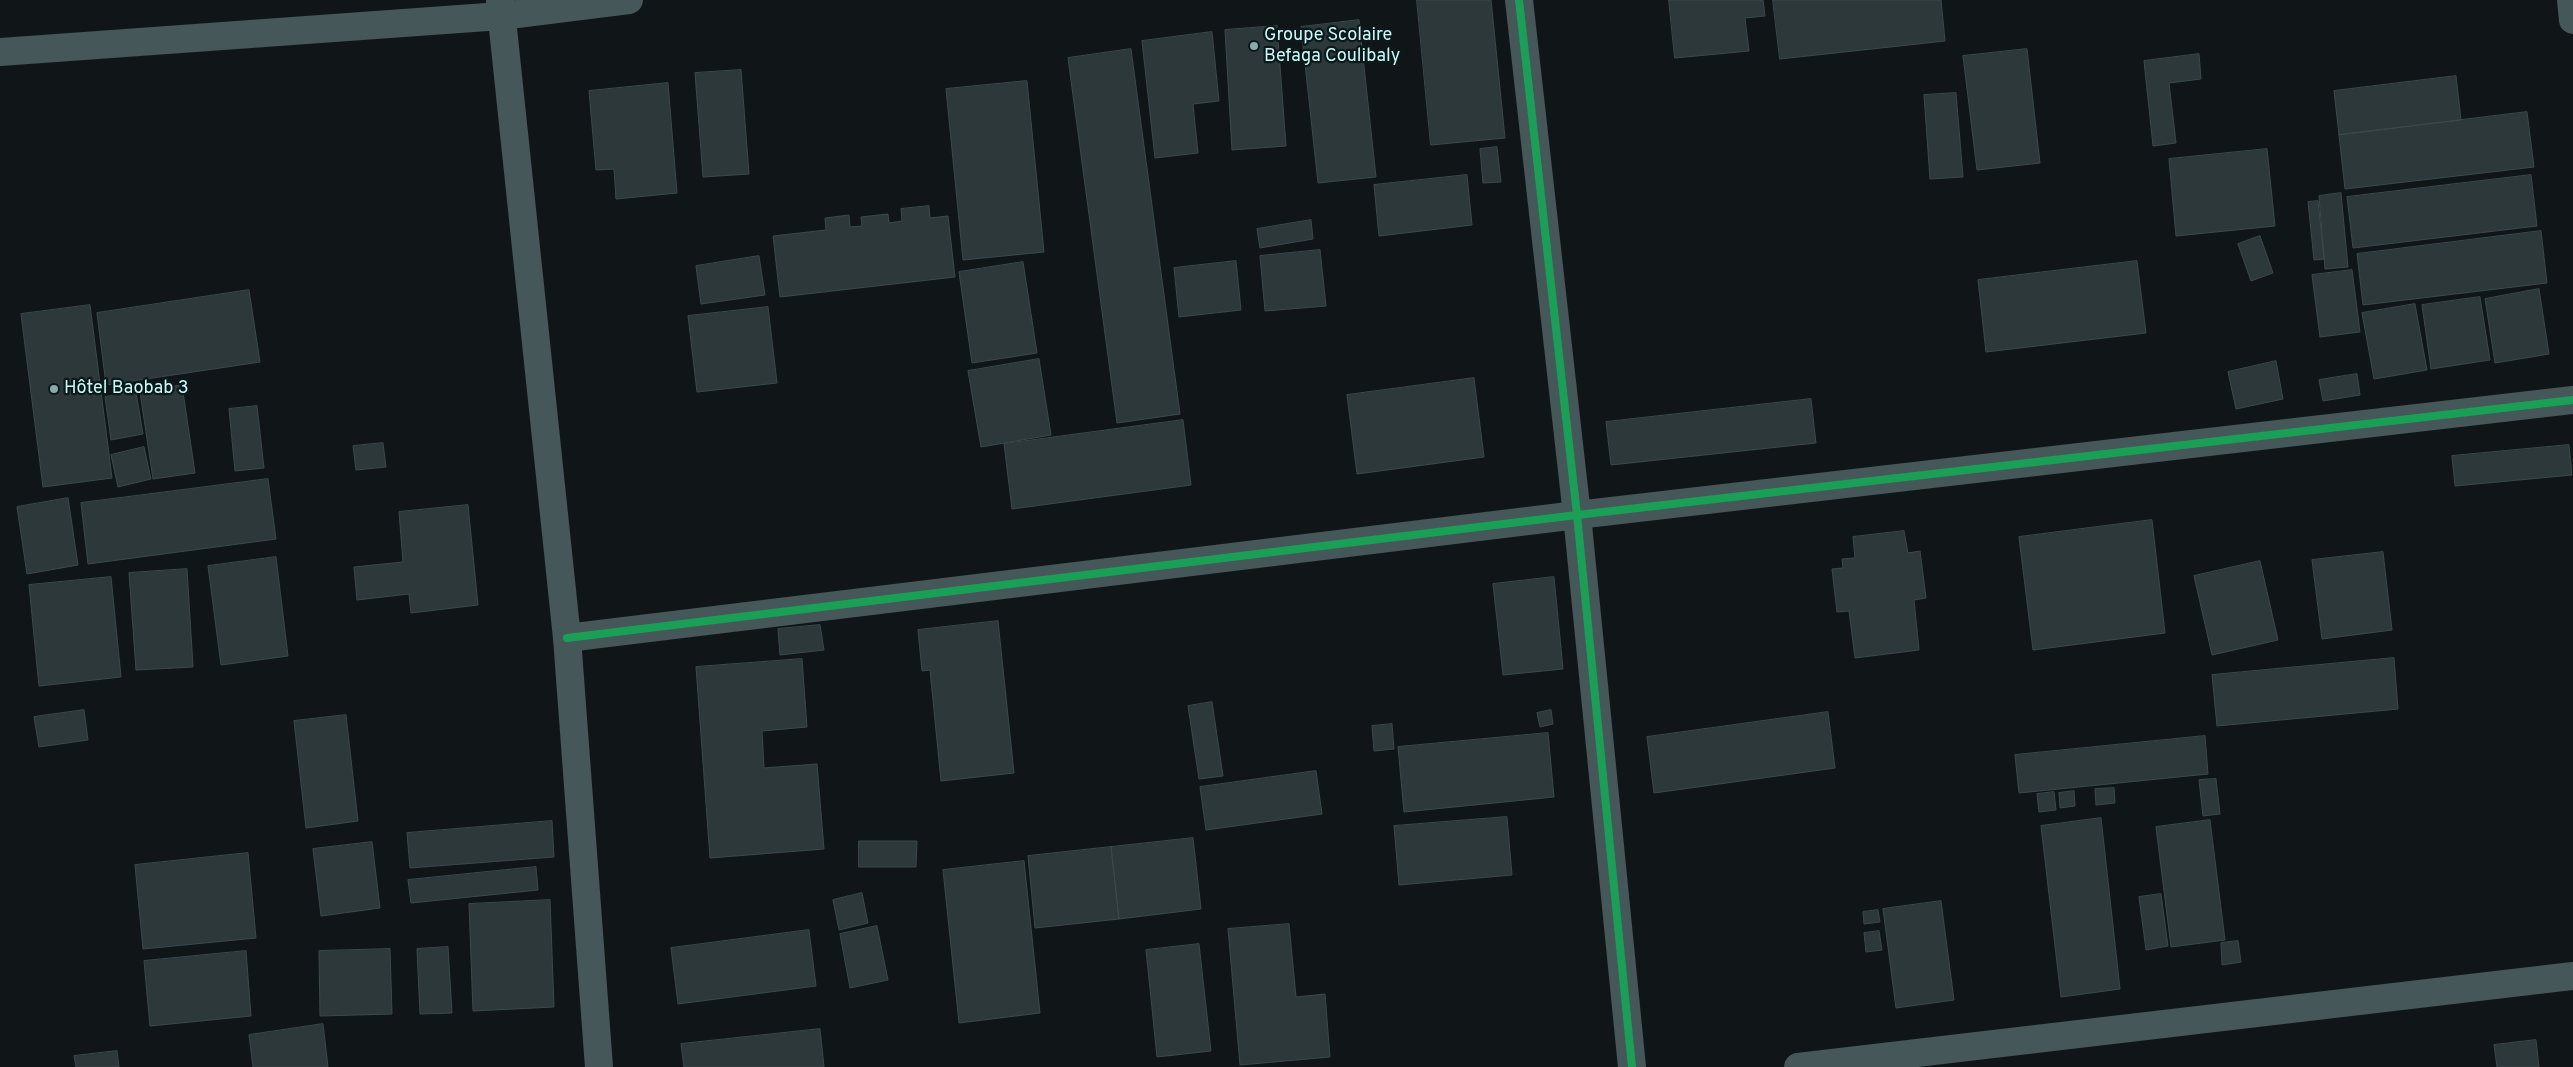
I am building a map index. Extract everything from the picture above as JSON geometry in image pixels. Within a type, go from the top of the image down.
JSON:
[{"type":"street","points":[[0,52],[500,8],[629,0]]},
{"type":"street","points":[[1519,0],[1576,515],[1632,1067]]},
{"type":"street","points":[[2571,0],[2573,20]]},
{"type":"street","points":[[500,8],[567,638],[600,1067]]},
{"type":"street","points":[[567,638],[1576,515],[2573,400]]},
{"type":"street","points":[[1798,1067],[2573,976]]},
{"type":"building","points":[[1417,0],[1491,0],[1505,138],[1431,145]]},
{"type":"building","points":[[1669,0],[1763,0],[1765,16],[1745,18],[1749,51],[1675,58]]},
{"type":"building","points":[[1773,0],[1941,0],[1945,41],[1780,59]]},
{"type":"building","points":[[1359,20],[1376,177],[1318,183],[1301,27]]},
{"type":"building","points":[[1277,26],[1286,146],[1232,150],[1225,30]]},
{"type":"building","points":[[1212,32],[1219,101],[1193,104],[1198,153],[1155,158],[1142,41]]},
{"type":"building","points":[[1131,49],[1180,414],[1117,423],[1068,58]]},
{"type":"building","points":[[2027,49],[2040,163],[1977,170],[1963,56]]},
{"type":"building","points":[[2199,54],[2201,79],[2169,83],[2176,143],[2153,146],[2144,61]]},
{"type":"building","points":[[741,70],[749,174],[703,177],[695,73]]},
{"type":"building","points":[[2456,76],[2461,120],[2339,135],[2334,91]]},
{"type":"building","points":[[1027,81],[1044,252],[963,260],[946,89]]},
{"type":"building","points":[[668,83],[677,193],[616,199],[614,169],[596,170],[589,91]]},
{"type":"building","points":[[1956,93],[1963,177],[1930,179],[1924,95]]},
{"type":"building","points":[[2527,112],[2534,167],[2345,189],[2339,135]]},
{"type":"building","points":[[1497,147],[1501,182],[1483,183],[1480,149]]},
{"type":"building","points":[[2267,149],[2275,226],[2176,236],[2169,159]]},
{"type":"building","points":[[1467,175],[1472,225],[1379,236],[1374,185]]},
{"type":"building","points":[[2531,175],[2537,226],[2353,248],[2347,197]]},
{"type":"building","points":[[2341,193],[2348,267],[2325,269],[2319,196]]},
{"type":"building","points":[[2318,201],[2324,259],[2314,260],[2308,202]]},
{"type":"building","points":[[929,206],[930,218],[948,216],[955,277],[780,297],[773,236],[826,230],[825,218],[849,215],[850,227],[862,226],[861,217],[888,214],[889,223],[902,221],[901,209]]},
{"type":"building","points":[[1311,220],[1313,239],[1260,248],[1257,229]]},
{"type":"building","points":[[2541,231],[2547,283],[2363,305],[2357,254]]},
{"type":"building","points":[[2260,236],[2273,273],[2251,281],[2238,244]]},
{"type":"building","points":[[1320,250],[1326,306],[1265,311],[1260,256]]},
{"type":"building","points":[[759,256],[765,295],[701,304],[696,266]]},
{"type":"building","points":[[1236,261],[1241,310],[1179,317],[1174,268]]},
{"type":"building","points":[[2137,261],[2146,333],[1986,352],[1978,280]]},
{"type":"building","points":[[1023,262],[1037,353],[972,363],[959,272]]},
{"type":"building","points":[[2352,270],[2360,332],[2320,337],[2312,275]]},
{"type":"building","points":[[2539,289],[2549,354],[2495,363],[2485,299]]},
{"type":"building","points":[[249,290],[260,362],[106,385],[97,313]]},
{"type":"building","points":[[2480,297],[2490,360],[2431,369],[2422,305]]},
{"type":"building","points":[[2415,304],[2427,370],[2374,379],[2362,313]]},
{"type":"building","points":[[90,305],[112,478],[43,487],[21,314]]},
{"type":"building","points":[[768,307],[777,383],[697,392],[688,316]]},
{"type":"building","points":[[1039,359],[1051,435],[981,447],[968,371]]},
{"type":"building","points":[[2276,361],[2283,399],[2236,409],[2228,372]]},
{"type":"building","points":[[2357,374],[2360,395],[2323,401],[2319,380]]},
{"type":"building","points":[[1474,378],[1484,457],[1357,474],[1347,395]]},
{"type":"building","points":[[182,385],[195,473],[153,479],[140,392]]},
{"type":"building","points":[[136,392],[143,434],[111,440],[105,397]]},
{"type":"building","points":[[1811,399],[1816,443],[1611,465],[1606,422]]},
{"type":"building","points":[[257,406],[264,468],[235,471],[229,409]]},
{"type":"building","points":[[1183,420],[1191,485],[1012,509],[1004,444]]},
{"type":"building","points":[[383,443],[386,467],[356,470],[353,446]]},
{"type":"building","points":[[2569,445],[2572,475],[2455,486],[2452,456]]},
{"type":"building","points":[[144,447],[151,479],[118,487],[111,455]]},
{"type":"building","points":[[268,479],[276,539],[88,564],[81,503]]},
{"type":"building","points":[[68,498],[78,565],[27,574],[17,507]]},
{"type":"building","points":[[468,505],[478,605],[411,613],[409,594],[357,600],[354,567],[403,562],[399,512]]},
{"type":"building","points":[[2152,520],[2165,633],[2033,650],[2019,537]]},
{"type":"building","points":[[1904,531],[1908,553],[1920,551],[1926,598],[1914,600],[1919,650],[1855,658],[1849,611],[1837,612],[1832,569],[1843,568],[1842,559],[1855,558],[1853,537]]},
{"type":"building","points":[[2383,552],[2392,630],[2322,639],[2312,560]]},
{"type":"building","points":[[276,557],[288,656],[221,665],[208,566]]},
{"type":"building","points":[[2260,561],[2278,640],[2212,655],[2194,576]]},
{"type":"building","points":[[187,569],[193,667],[136,670],[129,573]]},
{"type":"building","points":[[111,577],[121,677],[39,686],[29,585]]},
{"type":"building","points":[[1554,577],[1563,669],[1503,675],[1493,584]]},
{"type":"building","points":[[998,621],[1014,773],[941,781],[930,670],[922,671],[918,630]]},
{"type":"building","points":[[820,625],[824,650],[780,655],[778,629]]},
{"type":"building","points":[[2394,658],[2398,709],[2217,726],[2212,675]]},
{"type":"building","points":[[802,659],[807,727],[762,731],[764,768],[817,764],[824,849],[710,858],[696,667]]},
{"type":"building","points":[[1212,702],[1223,776],[1199,779],[1188,706]]},
{"type":"building","points":[[84,710],[88,740],[39,747],[34,717]]},
{"type":"building","points":[[1551,710],[1553,724],[1540,727],[1537,713]]},
{"type":"building","points":[[1828,712],[1835,768],[1654,793],[1647,737]]},
{"type":"building","points":[[346,715],[358,821],[306,828],[294,721]]},
{"type":"building","points":[[1392,724],[1394,749],[1374,751],[1372,726]]},
{"type":"building","points":[[1548,733],[1554,797],[1404,812],[1398,747]]},
{"type":"building","points":[[2205,736],[2208,774],[2019,793],[2015,755]]},
{"type":"building","points":[[1316,771],[1322,814],[1206,830],[1200,787]]},
{"type":"building","points":[[2216,779],[2220,814],[2203,816],[2199,780]]},
{"type":"building","points":[[2114,788],[2115,803],[2096,805],[2095,789]]},
{"type":"building","points":[[2074,791],[2075,806],[2060,808],[2059,793]]},
{"type":"building","points":[[2054,792],[2056,810],[2039,812],[2037,794]]},
{"type":"building","points":[[1507,817],[1512,875],[1399,885],[1394,826]]},
{"type":"building","points":[[2101,818],[2120,989],[2061,997],[2041,826]]},
{"type":"building","points":[[2210,820],[2225,940],[2171,947],[2156,827]]},
{"type":"building","points":[[552,821],[554,857],[410,868],[407,833]]},
{"type":"building","points":[[1193,838],[1201,909],[1119,919],[1111,847]]},
{"type":"building","points":[[859,841],[917,841],[916,867],[859,867]]},
{"type":"building","points":[[372,842],[380,908],[321,916],[313,849]]},
{"type":"building","points":[[1111,847],[1119,919],[1035,928],[1028,856]]},
{"type":"building","points":[[248,853],[256,938],[143,949],[135,865]]},
{"type":"building","points":[[1024,861],[1040,1013],[959,1023],[943,870]]},
{"type":"building","points":[[536,867],[538,890],[411,903],[408,880]]},
{"type":"building","points":[[862,893],[868,923],[839,930],[833,900]]},
{"type":"building","points":[[2161,894],[2168,946],[2146,950],[2139,897]]},
{"type":"building","points":[[550,900],[554,1007],[473,1011],[469,904]]},
{"type":"building","points":[[1941,901],[1954,1000],[1896,1008],[1883,909]]},
{"type":"building","points":[[1878,910],[1880,922],[1864,924],[1863,912]]},
{"type":"building","points":[[1289,924],[1296,997],[1325,994],[1330,1057],[1240,1065],[1228,929]]},
{"type":"building","points":[[877,926],[888,980],[850,988],[840,934]]},
{"type":"building","points":[[809,930],[816,986],[678,1004],[671,948]]},
{"type":"building","points":[[1879,931],[1882,950],[1866,952],[1864,933]]},
{"type":"building","points":[[2238,941],[2241,962],[2222,965],[2221,943]]},
{"type":"building","points":[[1199,944],[1211,1051],[1157,1057],[1146,950]]},
{"type":"building","points":[[448,947],[452,1013],[420,1014],[417,949]]},
{"type":"building","points":[[390,949],[392,1014],[320,1016],[319,951]]},
{"type":"building","points":[[246,951],[251,1016],[150,1026],[144,961]]},
{"type":"building","points":[[323,1024],[328,1067],[253,1067],[249,1035]]},
{"type":"building","points":[[820,1029],[824,1067],[684,1067],[681,1044]]},
{"type":"building","points":[[2536,1040],[2539,1067],[2497,1067],[2494,1045]]},
{"type":"building","points":[[117,1051],[119,1067],[76,1067],[74,1056]]},
{"type":"cycle path","points":[[1519,0],[1577,515],[1632,1067]]},
{"type":"cycle path","points":[[567,638],[1577,515],[2573,400]]},
{"type":"place","name":"Groupe Scolaire Befaga Coulibaly","points":[[1254,46]]},
{"type":"place","name":"Hôtel Baobab 3","points":[[54,389]]}]
